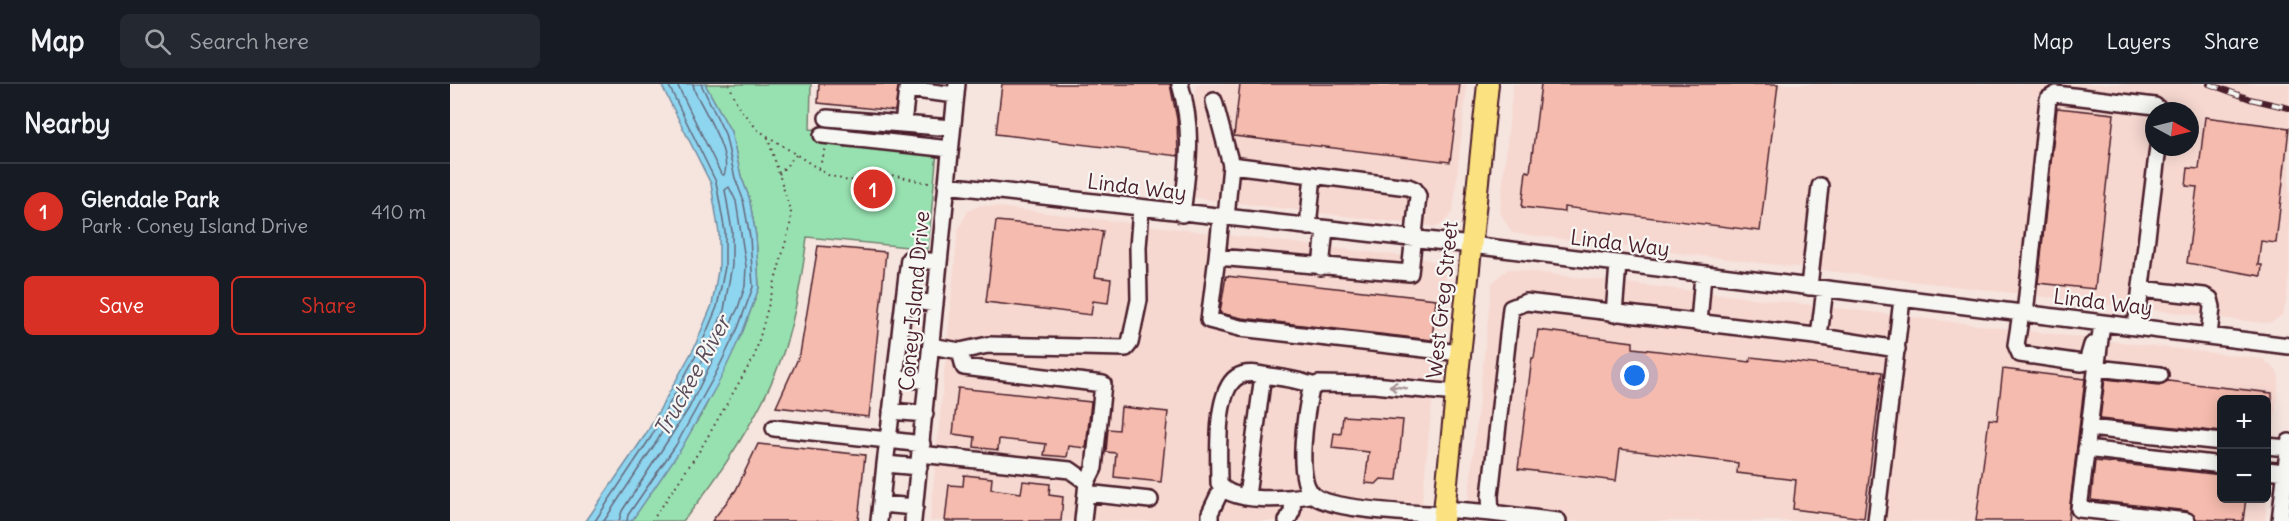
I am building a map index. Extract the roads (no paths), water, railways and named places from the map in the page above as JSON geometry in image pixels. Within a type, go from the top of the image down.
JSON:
[{"type":"main road","name":"West Greg Street","points":[[1443,515],[1488,84]]},
{"type":"street","points":[[1179,84],[1187,108],[1191,143],[1182,214]]},
{"type":"street","points":[[903,124],[907,89],[957,89]]},
{"type":"street","name":"Coney Island Drive","points":[[914,514],[957,89]]},
{"type":"street","points":[[2098,323],[2087,362],[2027,357],[2017,350],[2048,99],[2056,94],[2145,105]]},
{"type":"street","points":[[1214,101],[1231,165],[1209,320],[1217,324],[1460,353]]},
{"type":"street","points":[[827,118],[952,128]]},
{"type":"street","points":[[825,135],[950,149]]},
{"type":"street","points":[[2136,327],[2157,156]]},
{"type":"street","points":[[1217,257],[1410,273],[1418,196],[1415,190],[1231,165]]},
{"type":"street","points":[[1308,227],[1313,175]]},
{"type":"street","name":"Linda Way","points":[[946,185],[1182,214],[1472,245],[2289,346]]},
{"type":"street","points":[[1809,287],[1821,186]]},
{"type":"street","points":[[931,346],[960,351],[988,345],[1126,348],[1130,343],[1139,300],[1138,247],[1141,209]]},
{"type":"street","points":[[1321,267],[1325,229]]},
{"type":"street","points":[[879,521],[909,254],[939,262]]},
{"type":"street","points":[[1614,314],[1618,264]]},
{"type":"street","points":[[1699,323],[1704,274]]},
{"type":"street","points":[[1819,336],[1825,289]]},
{"type":"street","points":[[2141,290],[2204,296],[2210,299],[2212,307],[2209,336]]},
{"type":"street","points":[[1876,521],[1902,298]]},
{"type":"street","points":[[904,299],[935,304]]},
{"type":"street","points":[[1491,513],[1490,496],[1511,308],[1526,302],[1819,336],[1897,349]]},
{"type":"street","points":[[2098,323],[2097,368],[2079,509],[2187,521]]},
{"type":"street","points":[[960,351],[964,367],[1103,384],[1094,468],[1086,488],[1083,521]]},
{"type":"street","points":[[2097,368],[2160,375]]},
{"type":"street","points":[[1312,494],[1293,499],[1275,500],[1247,496],[1222,488],[1219,483],[1219,443],[1227,390],[1238,376],[1263,375],[1314,386],[1344,383],[1456,393]]},
{"type":"street","points":[[1247,496],[1263,375]]},
{"type":"street","points":[[895,377],[927,381]]},
{"type":"street","points":[[1314,386],[1306,418],[1303,457],[1306,486],[1312,494],[1332,504],[1443,515],[1491,513],[1558,521]]},
{"type":"street","points":[[891,411],[925,414]]},
{"type":"street","points":[[774,428],[888,440],[920,455],[1070,470],[1086,488],[1150,500]]},
{"type":"street","points":[[2089,428],[2217,441]]},
{"type":"street","points":[[2280,521],[2289,442]]},
{"type":"street","points":[[2271,446],[2288,448]]},
{"type":"street","points":[[2086,449],[2217,464]]},
{"type":"street","points":[[885,464],[920,455]]},
{"type":"street","points":[[2271,470],[2287,468]]},
{"type":"street","points":[[1210,521],[1210,513],[1222,488]]},
{"type":"street","points":[[1287,521],[1292,511],[1293,499]]},
{"type":"street","points":[[881,504],[914,514]]},
{"type":"water","name":"Truckee River","points":[[661,84],[705,84],[731,132],[741,176],[749,197],[756,236],[759,288],[743,331],[721,378],[681,449],[633,519],[631,521],[586,521],[646,434],[694,348],[712,305],[719,265],[719,233],[711,184]]},
{"type":"railway","points":[[2209,84],[2250,99],[2289,108]]},
{"type":"place","name":"Glendale Park","points":[[873,189]]}]
